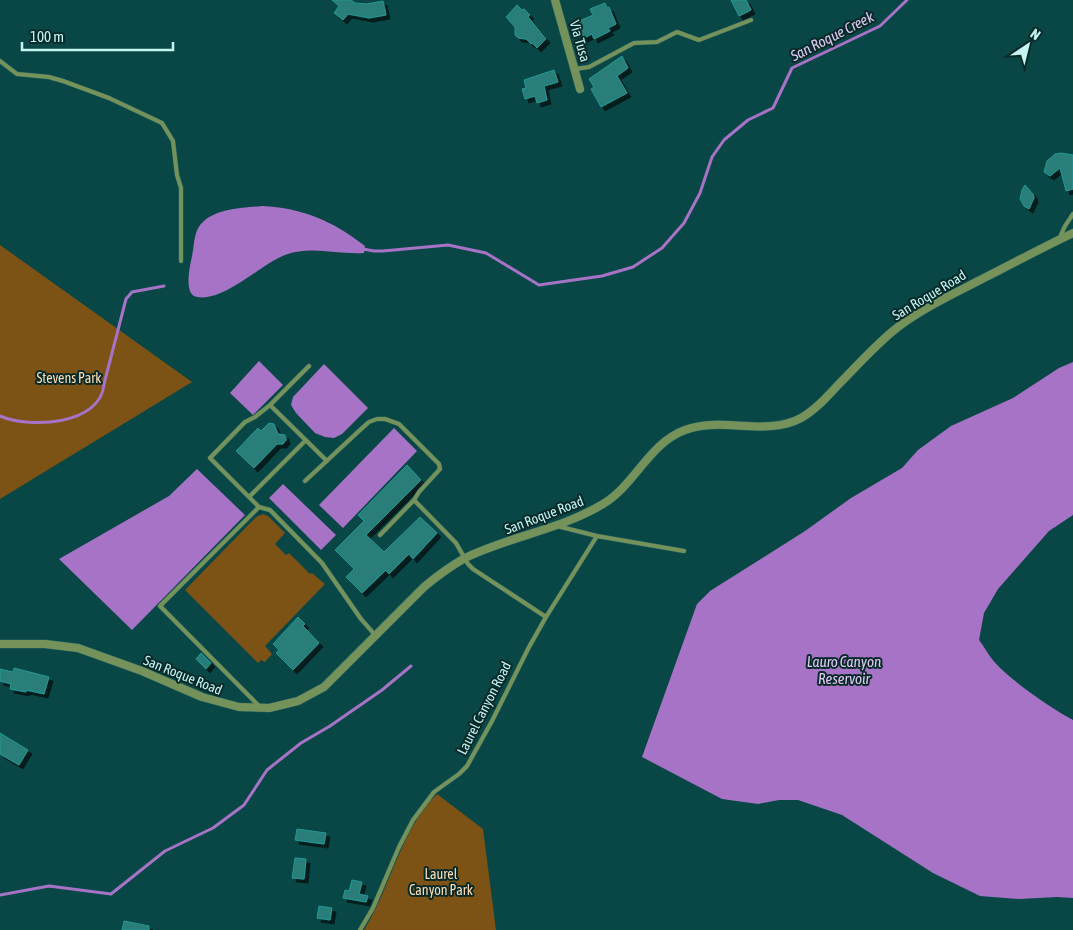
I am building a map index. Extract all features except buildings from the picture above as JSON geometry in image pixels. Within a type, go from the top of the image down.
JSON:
[{"type":"street","name":"Via Tusa","points":[[555,0],[580,89]]},
{"type":"street","name":"San Roque Road","points":[[0,644],[45,644],[78,648],[142,671],[202,697],[238,707],[262,708],[281,706],[298,701],[319,690],[376,636],[424,586],[465,558],[586,514],[620,491],[657,448],[675,434],[697,426],[708,425],[776,426],[790,423],[802,417],[819,405],[890,334],[919,313],[944,298],[1073,233]]},
{"type":"lane","points":[[575,69],[589,67],[634,43],[657,42],[677,32],[699,40],[752,20]]},
{"type":"lane","points":[[0,61],[17,74],[63,81],[109,98],[162,124],[173,141],[177,175],[181,188],[180,261]]},
{"type":"lane","points":[[1059,240],[1073,214]]},
{"type":"lane","points":[[309,366],[270,405],[245,422],[210,458],[259,507],[270,510],[322,563],[361,619],[376,636]]},
{"type":"lane","points":[[270,405],[327,460]]},
{"type":"lane","points":[[305,481],[369,422],[377,419],[392,420],[398,424],[440,469],[418,492],[414,500],[380,535]]},
{"type":"lane","points":[[249,497],[306,440]]},
{"type":"lane","points":[[414,500],[456,543],[473,569],[546,618]]},
{"type":"lane","points":[[259,507],[160,606],[262,708]]},
{"type":"lane","points":[[557,526],[597,536],[684,551]]},
{"type":"lane","name":"Laurel Canyon Road","points":[[360,930],[373,908],[399,847],[413,820],[434,792],[459,774],[466,766],[492,721],[528,647],[597,536]]},
{"type":"green space","name":"Stevens Park","points":[[0,245],[192,382],[0,499]]},
{"type":"green space","points":[[263,514],[268,516],[285,533],[275,544],[286,555],[289,553],[310,574],[312,573],[325,584],[265,646],[272,654],[265,662],[261,660],[258,663],[185,590],[256,517]]},
{"type":"green space","name":"Laurel Canyon Park","points":[[437,794],[483,829],[496,930],[364,930],[413,825]]},
{"type":"water","points":[[277,207],[317,217],[341,229],[365,246],[364,253],[315,250],[295,252],[275,260],[219,294],[208,297],[193,295],[189,286],[189,273],[195,237],[200,225],[217,213],[239,208]]},
{"type":"water","points":[[259,361],[283,385],[253,415],[230,393]]},
{"type":"water","name":"Lauro Canyon Reservoir","points":[[1073,362],[1073,515],[1049,531],[998,589],[984,613],[979,640],[992,659],[1008,675],[1042,701],[1073,720],[1073,898],[1019,899],[980,896],[933,873],[842,815],[798,800],[779,800],[758,804],[722,799],[642,757],[697,604],[710,591],[805,531],[851,498],[902,468],[918,450],[951,426],[1013,398],[1059,368]]},
{"type":"water","points":[[324,364],[368,408],[342,434],[334,438],[315,433],[291,405],[293,397]]},
{"type":"water","points":[[394,428],[417,451],[343,528],[319,505]]},
{"type":"water","points":[[197,469],[245,515],[132,630],[59,559],[169,496]]},
{"type":"water","points":[[283,484],[336,535],[321,550],[269,498]]},
{"type":"waterway","name":"San Roque Creek","points":[[363,249],[383,251],[448,245],[486,253],[539,285],[602,276],[633,267],[662,248],[684,223],[700,193],[712,157],[724,140],[748,120],[773,108],[792,68],[880,26],[907,0]]},
{"type":"waterway","name":"San Roque Creek","points":[[0,416],[13,420],[45,422],[78,416],[91,408],[100,398],[126,299],[132,292],[164,286]]},
{"type":"waterway","points":[[0,895],[49,886],[111,894],[165,851],[213,828],[244,805],[267,770],[301,743],[330,726],[382,690],[411,666]]}]
